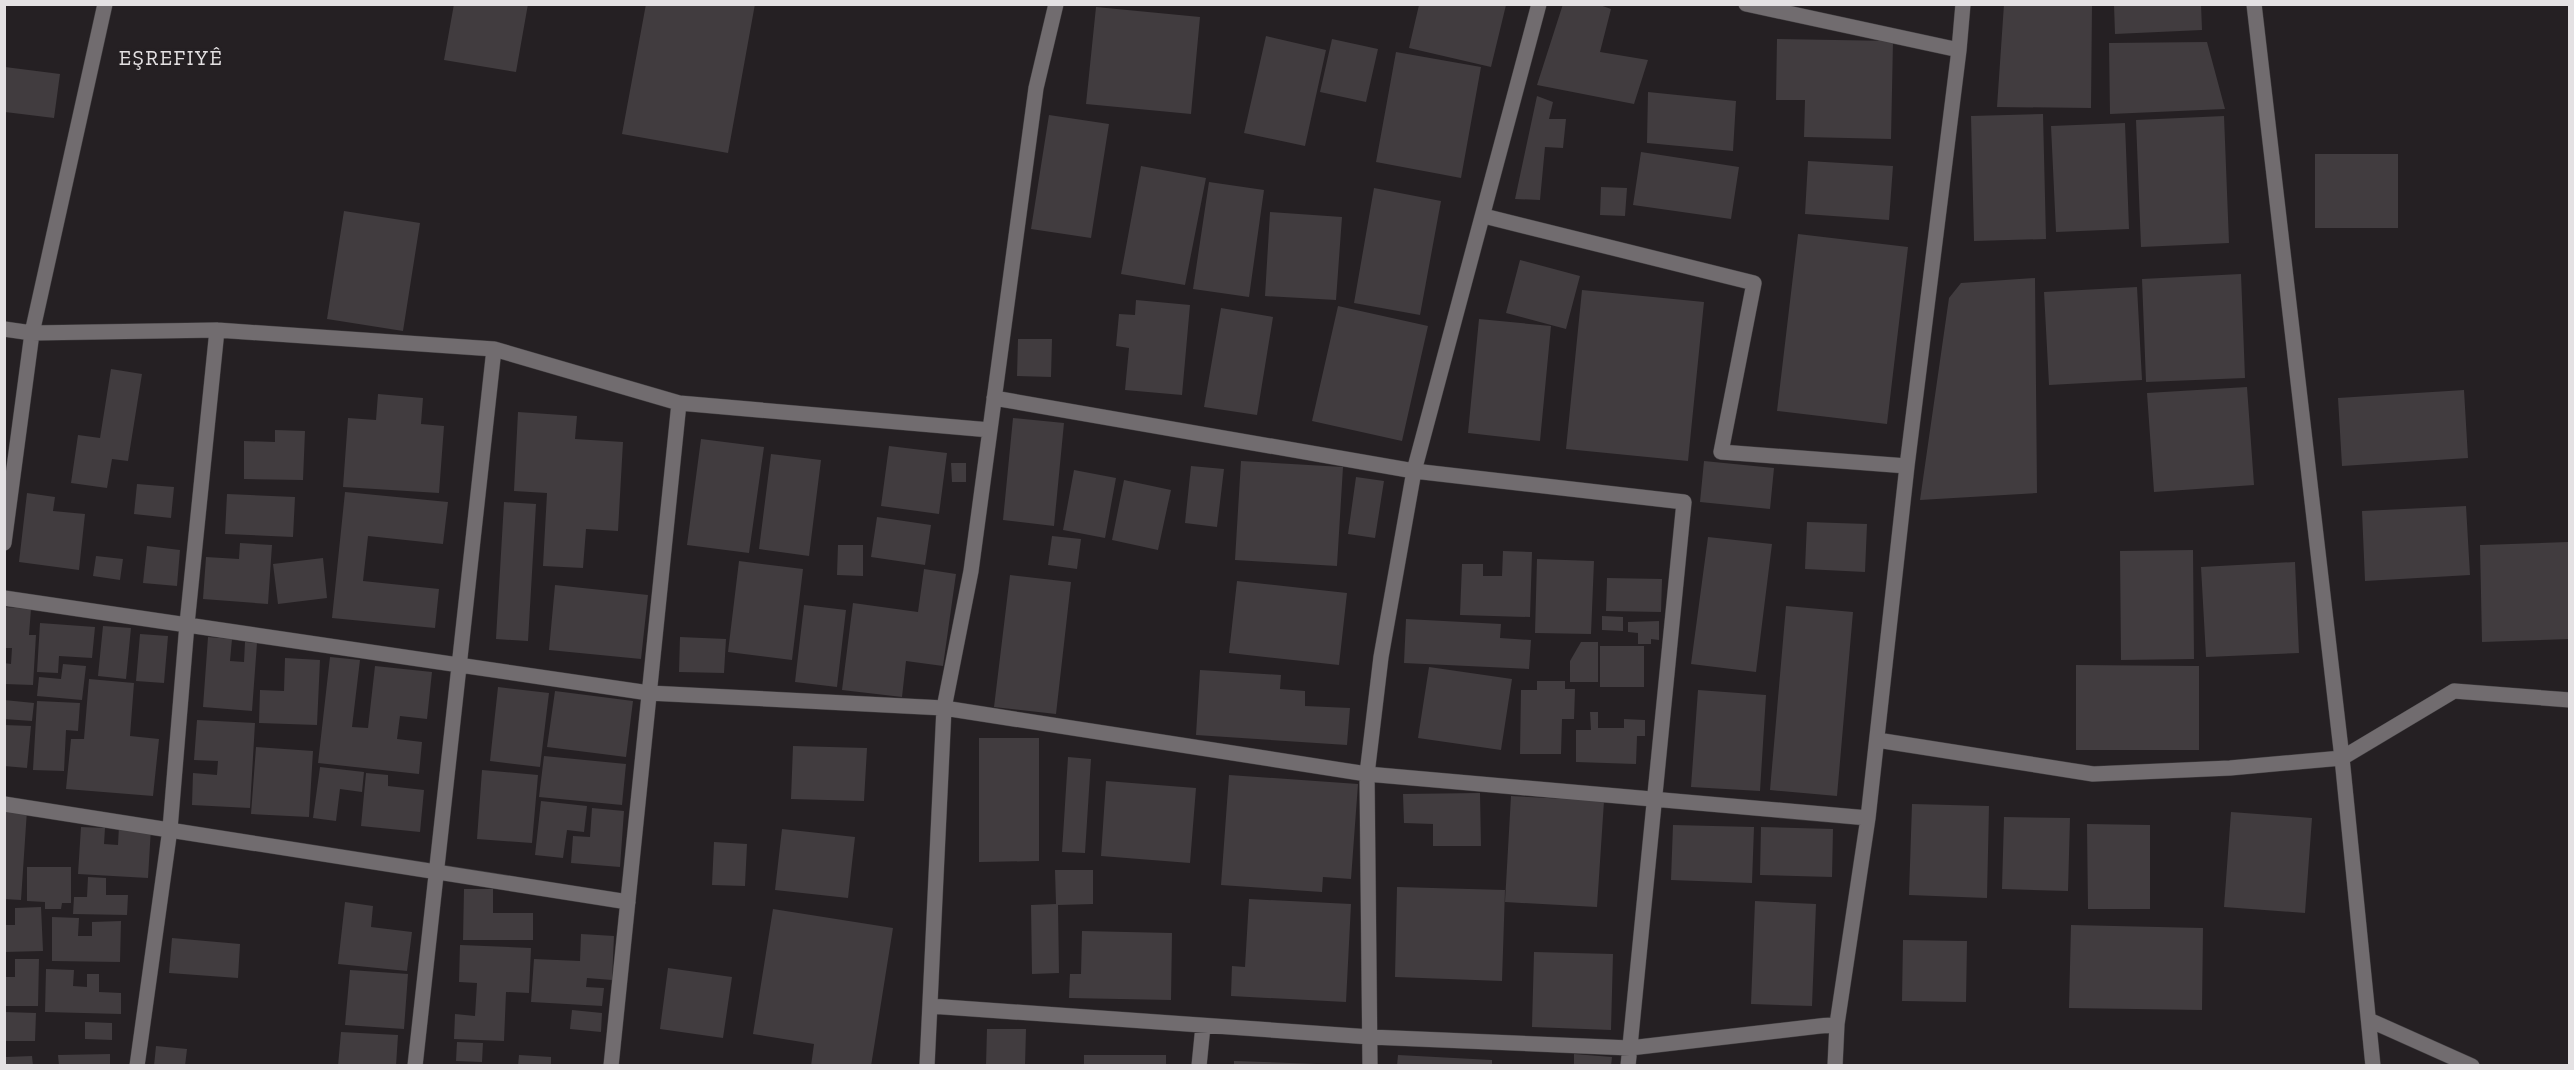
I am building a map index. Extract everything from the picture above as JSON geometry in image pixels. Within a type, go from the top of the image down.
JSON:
[{"type":"street","points":[[4,543],[32,333],[105,5],[99,4]]},
{"type":"street","points":[[927,1065],[926,1046],[930,1006],[944,708],[970,571],[1036,88],[1056,4]]},
{"type":"street","points":[[1370,1065],[1367,774],[1381,657],[1414,471],[1539,4]]},
{"type":"street","points":[[1746,4],[1959,50]]},
{"type":"street","points":[[1835,1065],[1837,1024],[1869,818],[1907,466],[1963,4]]},
{"type":"street","points":[[2254,4],[2342,758],[2373,1065]]},
{"type":"street","points":[[1484,216],[1754,283],[1721,452],[1907,466]]},
{"type":"street","points":[[4,329],[32,333],[217,330],[494,349],[679,403],[990,430]]},
{"type":"street","points":[[137,1065],[170,829],[187,624],[217,330]]},
{"type":"street","points":[[415,1065],[494,349]]},
{"type":"street","points":[[994,398],[1414,471],[1684,502],[1628,1065]]},
{"type":"street","points":[[611,1065],[679,403]]},
{"type":"street","points":[[4,597],[649,693],[944,708],[1367,774],[1869,818]]},
{"type":"street","points":[[1877,740],[2093,774],[2230,768],[2342,758],[2454,691],[2570,700]]},
{"type":"street","points":[[4,804],[628,902]]},
{"type":"street","points":[[930,1006],[1370,1038],[1630,1048],[1837,1024]]},
{"type":"street","points":[[2369,1020],[2472,1065]]},
{"type":"street","points":[[1199,1065],[1203,1026]]},
{"type":"street","points":[[920,1065],[926,1046]]},
{"type":"building","points":[[454,4],[528,4],[516,72],[444,60]]},
{"type":"building","points":[[646,4],[755,4],[728,153],[622,134]]},
{"type":"building","points":[[1563,4],[1597,4],[1611,9],[1600,52],[1648,60],[1634,104],[1537,85]]},
{"type":"building","points":[[2004,4],[2092,4],[2091,108],[1997,107]]},
{"type":"building","points":[[2114,4],[2201,4],[2202,30],[2115,34]]},
{"type":"building","points":[[1419,5],[1506,5],[1491,67],[1409,48]]},
{"type":"building","points":[[1096,7],[1200,17],[1191,114],[1086,104]]},
{"type":"building","points":[[1266,36],[1326,50],[1305,146],[1244,133]]},
{"type":"building","points":[[1332,39],[1378,49],[1366,102],[1320,92]]},
{"type":"building","points":[[1777,39],[1893,41],[1891,139],[1804,137],[1805,100],[1776,100]]},
{"type":"building","points":[[2207,42],[2225,109],[2110,114],[2109,43]]},
{"type":"building","points":[[1396,52],[1481,67],[1461,178],[1376,162]]},
{"type":"building","points":[[5,67],[60,74],[54,118],[5,112]]},
{"type":"building","points":[[1648,92],[1736,101],[1733,151],[1647,143]]},
{"type":"building","points":[[1537,96],[1553,102],[1549,119],[1566,119],[1563,148],[1545,147],[1540,200],[1515,199]]},
{"type":"building","points":[[2043,114],[2046,239],[1974,241],[1971,116]]},
{"type":"building","points":[[1049,115],[1109,124],[1091,238],[1031,229]]},
{"type":"building","points":[[2224,116],[2229,243],[2141,247],[2136,120]]},
{"type":"building","points":[[2125,123],[2129,229],[2056,232],[2051,126]]},
{"type":"building","points":[[1641,152],[1739,167],[1731,219],[1633,205]]},
{"type":"building","points":[[2315,154],[2398,154],[2398,228],[2315,228]]},
{"type":"building","points":[[1808,161],[1893,166],[1889,220],[1805,214]]},
{"type":"building","points":[[1141,166],[1206,178],[1185,285],[1121,274]]},
{"type":"building","points":[[1209,182],[1264,190],[1249,297],[1193,289]]},
{"type":"building","points":[[1601,187],[1627,188],[1625,216],[1600,215]]},
{"type":"building","points":[[1374,188],[1441,201],[1420,315],[1354,303]]},
{"type":"building","points":[[344,211],[420,223],[403,331],[327,319]]},
{"type":"building","points":[[1270,212],[1342,217],[1336,300],[1265,296]]},
{"type":"building","points":[[1798,234],[1908,247],[1887,424],[1777,411]]},
{"type":"building","points":[[1520,260],[1580,276],[1566,329],[1506,313]]},
{"type":"building","points":[[2241,274],[2245,378],[2146,382],[2142,279]]},
{"type":"building","points":[[2035,278],[2037,493],[1920,500],[1949,298],[1961,283]]},
{"type":"building","points":[[2137,287],[2142,380],[2049,385],[2044,292]]},
{"type":"building","points":[[1582,290],[1704,302],[1688,461],[1566,449]]},
{"type":"building","points":[[1136,300],[1190,305],[1182,395],[1125,390],[1129,348],[1116,346],[1119,314],[1135,315]]},
{"type":"building","points":[[1338,306],[1428,326],[1402,441],[1312,421]]},
{"type":"building","points":[[1221,308],[1273,317],[1257,415],[1204,407]]},
{"type":"building","points":[[1479,319],[1551,326],[1540,441],[1468,433]]},
{"type":"building","points":[[1018,339],[1052,339],[1051,377],[1017,376]]},
{"type":"building","points":[[111,369],[142,374],[128,461],[112,459],[107,488],[71,483],[78,435],[100,438]]},
{"type":"building","points":[[2247,387],[2254,485],[2154,492],[2147,393]]},
{"type":"building","points":[[2464,390],[2468,458],[2342,466],[2338,398]]},
{"type":"building","points":[[378,394],[423,398],[421,424],[444,426],[439,493],[343,487],[348,418],[376,420]]},
{"type":"building","points":[[518,412],[577,416],[575,439],[623,442],[618,531],[586,529],[583,568],[543,566],[547,493],[514,491]]},
{"type":"building","points":[[1013,418],[1064,423],[1054,526],[1003,520]]},
{"type":"building","points":[[275,430],[305,431],[303,480],[244,479],[244,441],[275,442]]},
{"type":"building","points":[[701,439],[764,447],[749,553],[687,545]]},
{"type":"building","points":[[889,446],[947,453],[939,514],[881,506]]},
{"type":"building","points":[[771,454],[821,460],[809,556],[759,549]]},
{"type":"building","points":[[1241,461],[1343,467],[1337,566],[1235,560]]},
{"type":"building","points":[[1704,461],[1774,468],[1770,509],[1700,502]]},
{"type":"building","points":[[951,463],[966,463],[966,482],[952,482]]},
{"type":"building","points":[[1191,466],[1224,469],[1217,527],[1185,523]]},
{"type":"building","points":[[1074,470],[1116,478],[1105,538],[1063,530]]},
{"type":"building","points":[[1356,477],[1384,481],[1375,538],[1348,534]]},
{"type":"building","points":[[1124,480],[1171,490],[1158,550],[1112,540]]},
{"type":"building","points":[[137,484],[174,487],[171,518],[134,514]]},
{"type":"building","points":[[345,492],[448,502],[443,544],[368,536],[363,581],[439,589],[435,628],[332,618]]},
{"type":"building","points":[[27,493],[55,497],[53,511],[85,514],[79,570],[19,562]]},
{"type":"building","points":[[227,494],[295,497],[293,537],[225,534]]},
{"type":"building","points":[[504,502],[536,504],[528,641],[496,639]]},
{"type":"building","points":[[2466,506],[2470,575],[2365,581],[2362,511]]},
{"type":"building","points":[[877,517],[931,525],[925,565],[871,557]]},
{"type":"building","points":[[1807,522],[1867,524],[1865,572],[1805,569]]},
{"type":"building","points":[[1052,536],[1081,539],[1077,569],[1048,565]]},
{"type":"building","points":[[1708,537],[1772,544],[1756,672],[1691,664]]},
{"type":"building","points":[[2568,542],[2570,639],[2482,642],[2480,545]]},
{"type":"building","points":[[240,543],[272,545],[268,604],[203,599],[206,557],[239,559]]},
{"type":"building","points":[[838,545],[863,545],[863,576],[837,575]]},
{"type":"building","points":[[147,546],[180,550],[177,586],[143,583]]},
{"type":"building","points":[[2193,550],[2194,659],[2121,660],[2120,551]]},
{"type":"building","points":[[1503,551],[1532,552],[1530,617],[1460,615],[1462,564],[1483,564],[1483,576],[1502,576]]},
{"type":"building","points":[[96,556],[123,559],[120,580],[93,576]]},
{"type":"building","points":[[323,558],[327,598],[278,604],[273,564]]},
{"type":"building","points":[[1537,559],[1594,561],[1591,634],[1535,633]]},
{"type":"building","points":[[739,561],[803,569],[792,660],[728,652]]},
{"type":"building","points":[[2295,562],[2299,653],[2206,657],[2201,567]]},
{"type":"building","points":[[924,569],[956,574],[943,666],[906,661],[902,697],[842,690],[853,603],[918,612]]},
{"type":"building","points":[[1010,575],[1071,582],[1056,714],[994,707]]},
{"type":"building","points":[[1607,578],[1662,579],[1661,612],[1606,611]]},
{"type":"building","points":[[1237,581],[1347,593],[1339,665],[1229,653]]},
{"type":"building","points":[[555,585],[648,595],[641,659],[549,650]]},
{"type":"building","points":[[804,605],[846,610],[837,687],[795,682]]},
{"type":"building","points":[[1786,606],[1853,612],[1837,796],[1770,790]]},
{"type":"building","points":[[4,607],[31,609],[29,635],[36,635],[33,685],[4,684],[4,663],[11,664],[12,648],[4,648]]},
{"type":"building","points":[[1602,616],[1623,617],[1623,631],[1602,630]]},
{"type":"building","points":[[1406,619],[1501,624],[1500,638],[1531,640],[1529,669],[1404,663]]},
{"type":"building","points":[[1659,621],[1659,640],[1651,639],[1651,644],[1638,644],[1638,633],[1628,632],[1628,622]]},
{"type":"building","points":[[40,623],[95,627],[92,658],[59,656],[58,673],[37,672]]},
{"type":"building","points":[[103,626],[131,628],[126,679],[98,676]]},
{"type":"building","points":[[140,634],[168,636],[164,683],[136,681]]},
{"type":"building","points":[[208,637],[232,639],[230,661],[244,662],[245,642],[257,643],[252,711],[203,707]]},
{"type":"building","points":[[680,637],[726,639],[724,673],[679,672]]},
{"type":"building","points":[[1581,642],[1598,642],[1598,682],[1570,682],[1570,661]]},
{"type":"building","points":[[1600,646],[1644,646],[1644,687],[1600,687]]},
{"type":"building","points":[[330,657],[360,660],[352,727],[368,728],[375,666],[432,672],[427,719],[400,716],[397,739],[422,742],[419,774],[318,763]]},
{"type":"building","points":[[285,658],[320,660],[317,725],[259,723],[260,690],[284,691]]},
{"type":"building","points":[[63,664],[86,666],[82,700],[37,696],[39,677],[61,679]]},
{"type":"building","points":[[2076,665],[2199,666],[2199,750],[2076,750]]},
{"type":"building","points":[[1429,667],[1512,679],[1501,750],[1418,738]]},
{"type":"building","points":[[1200,670],[1281,675],[1280,689],[1305,691],[1305,706],[1350,708],[1347,745],[1196,735]]},
{"type":"building","points":[[89,679],[134,683],[130,736],[159,739],[153,796],[66,789],[71,739],[84,739]]},
{"type":"building","points":[[1537,681],[1565,681],[1565,689],[1575,689],[1574,719],[1562,719],[1561,754],[1520,754],[1521,690],[1537,690]]},
{"type":"building","points":[[498,687],[549,693],[540,767],[490,761]]},
{"type":"building","points":[[1698,690],[1766,695],[1760,791],[1691,787]]},
{"type":"building","points":[[555,691],[633,701],[626,757],[547,747]]},
{"type":"building","points":[[4,700],[34,703],[32,721],[4,719]]},
{"type":"building","points":[[37,701],[80,703],[78,731],[66,730],[64,771],[33,770]]},
{"type":"building","points":[[1590,712],[1598,712],[1598,728],[1624,728],[1624,719],[1645,720],[1645,736],[1637,736],[1636,764],[1576,762],[1576,730],[1591,730]]},
{"type":"building","points":[[197,720],[255,723],[250,808],[192,805],[193,773],[217,775],[218,761],[194,760]]},
{"type":"building","points":[[4,725],[31,726],[27,768],[4,766]]},
{"type":"building","points":[[979,738],[1039,738],[1039,861],[979,862]]},
{"type":"building","points":[[793,746],[867,748],[864,801],[791,799]]},
{"type":"building","points":[[256,747],[313,751],[309,817],[251,814]]},
{"type":"building","points":[[544,756],[626,764],[622,805],[539,797]]},
{"type":"building","points":[[1068,757],[1091,759],[1085,853],[1062,852]]},
{"type":"building","points":[[320,767],[364,772],[362,792],[340,789],[336,821],[313,818]]},
{"type":"building","points":[[482,770],[538,775],[532,843],[477,839]]},
{"type":"building","points":[[366,773],[388,775],[388,786],[424,790],[420,832],[361,826]]},
{"type":"building","points":[[1229,775],[1358,784],[1351,879],[1323,877],[1322,892],[1221,885]]},
{"type":"building","points":[[1106,781],[1196,788],[1190,863],[1101,856]]},
{"type":"building","points":[[1480,793],[1481,846],[1433,846],[1433,824],[1404,823],[1403,794]]},
{"type":"building","points":[[1511,796],[1604,801],[1597,907],[1505,902]]},
{"type":"building","points":[[541,801],[587,806],[584,832],[567,830],[563,858],[535,855]]},
{"type":"building","points":[[1912,804],[1989,806],[1987,898],[1909,895]]},
{"type":"building","points":[[592,808],[624,811],[620,867],[571,863],[573,836],[590,837]]},
{"type":"building","points":[[4,809],[27,810],[21,900],[4,899]]},
{"type":"building","points":[[2231,812],[2312,818],[2305,913],[2224,907]]},
{"type":"building","points":[[2004,817],[2070,818],[2068,891],[2002,889]]},
{"type":"building","points":[[2087,824],[2150,825],[2150,909],[2088,909]]},
{"type":"building","points":[[1673,825],[1754,827],[1752,883],[1671,880]]},
{"type":"building","points":[[119,826],[151,828],[148,878],[78,874],[81,827],[105,828],[104,844],[118,845]]},
{"type":"building","points":[[1761,827],[1833,829],[1832,877],[1760,875]]},
{"type":"building","points":[[782,829],[855,837],[848,898],[775,890]]},
{"type":"building","points":[[714,842],[747,844],[745,886],[712,885]]},
{"type":"building","points":[[27,867],[71,867],[71,903],[62,903],[61,909],[45,909],[45,902],[27,901]]},
{"type":"building","points":[[1055,870],[1093,870],[1093,904],[1058,905],[1059,973],[1032,974],[1031,905],[1056,904]]},
{"type":"building","points":[[88,877],[106,878],[106,895],[128,895],[127,915],[73,914],[74,897],[87,897]]},
{"type":"building","points":[[1397,887],[1505,890],[1502,981],[1395,977]]},
{"type":"building","points":[[464,889],[493,889],[493,913],[533,913],[533,940],[463,940]]},
{"type":"building","points":[[1249,899],[1351,904],[1346,1002],[1231,996],[1232,966],[1245,967]]},
{"type":"building","points":[[1755,901],[1816,904],[1812,1006],[1751,1004]]},
{"type":"building","points":[[345,902],[373,906],[371,927],[412,932],[407,971],[338,964]]},
{"type":"building","points":[[41,907],[43,951],[4,952],[4,925],[15,925],[15,908]]},
{"type":"building","points":[[773,909],[893,928],[871,1066],[811,1066],[814,1044],[753,1034]]},
{"type":"building","points":[[52,917],[79,918],[78,936],[92,936],[92,922],[121,921],[120,962],[52,961]]},
{"type":"building","points":[[2071,925],[2203,928],[2202,1010],[2069,1008]]},
{"type":"building","points":[[1082,931],[1172,933],[1171,1000],[1069,998],[1070,974],[1081,974]]},
{"type":"building","points":[[581,934],[614,936],[612,980],[587,978],[586,987],[604,988],[602,1006],[531,1002],[534,959],[580,961]]},
{"type":"building","points":[[172,938],[240,944],[238,978],[169,973]]},
{"type":"building","points":[[1903,940],[1967,941],[1966,1002],[1902,1001]]},
{"type":"building","points":[[460,945],[531,948],[529,993],[506,992],[504,1041],[454,1039],[455,1014],[475,1016],[477,983],[459,982]]},
{"type":"building","points":[[1534,952],[1613,954],[1611,1030],[1532,1027]]},
{"type":"building","points":[[15,959],[39,959],[38,1006],[4,1006],[4,977],[15,977]]},
{"type":"building","points":[[668,968],[732,977],[723,1038],[660,1029]]},
{"type":"building","points":[[46,969],[74,970],[73,986],[87,987],[87,974],[99,974],[99,992],[121,993],[121,1014],[45,1012]]},
{"type":"building","points":[[350,970],[408,974],[404,1029],[345,1025]]},
{"type":"building","points":[[572,1010],[602,1013],[601,1032],[570,1029]]},
{"type":"building","points":[[4,1012],[36,1013],[35,1041],[4,1041]]},
{"type":"building","points":[[85,1022],[112,1023],[112,1040],[85,1039]]},
{"type":"building","points":[[987,1029],[1026,1029],[1025,1066],[986,1066]]},
{"type":"building","points":[[341,1032],[398,1035],[396,1066],[338,1066]]},
{"type":"building","points":[[457,1042],[483,1043],[482,1062],[456,1061]]},
{"type":"building","points":[[156,1046],[187,1049],[185,1066],[154,1066]]},
{"type":"building","points":[[110,1054],[110,1066],[59,1066],[58,1055]]},
{"type":"building","points":[[1574,1054],[1612,1057],[1611,1066],[1574,1066]]},
{"type":"building","points":[[519,1055],[551,1057],[551,1066],[518,1066]]},
{"type":"building","points":[[1084,1055],[1166,1055],[1166,1066],[1084,1066]]},
{"type":"building","points":[[1398,1055],[1492,1060],[1492,1066],[1397,1066]]},
{"type":"building","points":[[32,1056],[33,1066],[6,1066],[6,1057]]},
{"type":"building","points":[[1234,1061],[1317,1064],[1317,1066],[1234,1066]]},
{"type":"district","name":"EŞREFIYÊ","points":[[171,57]]}]
